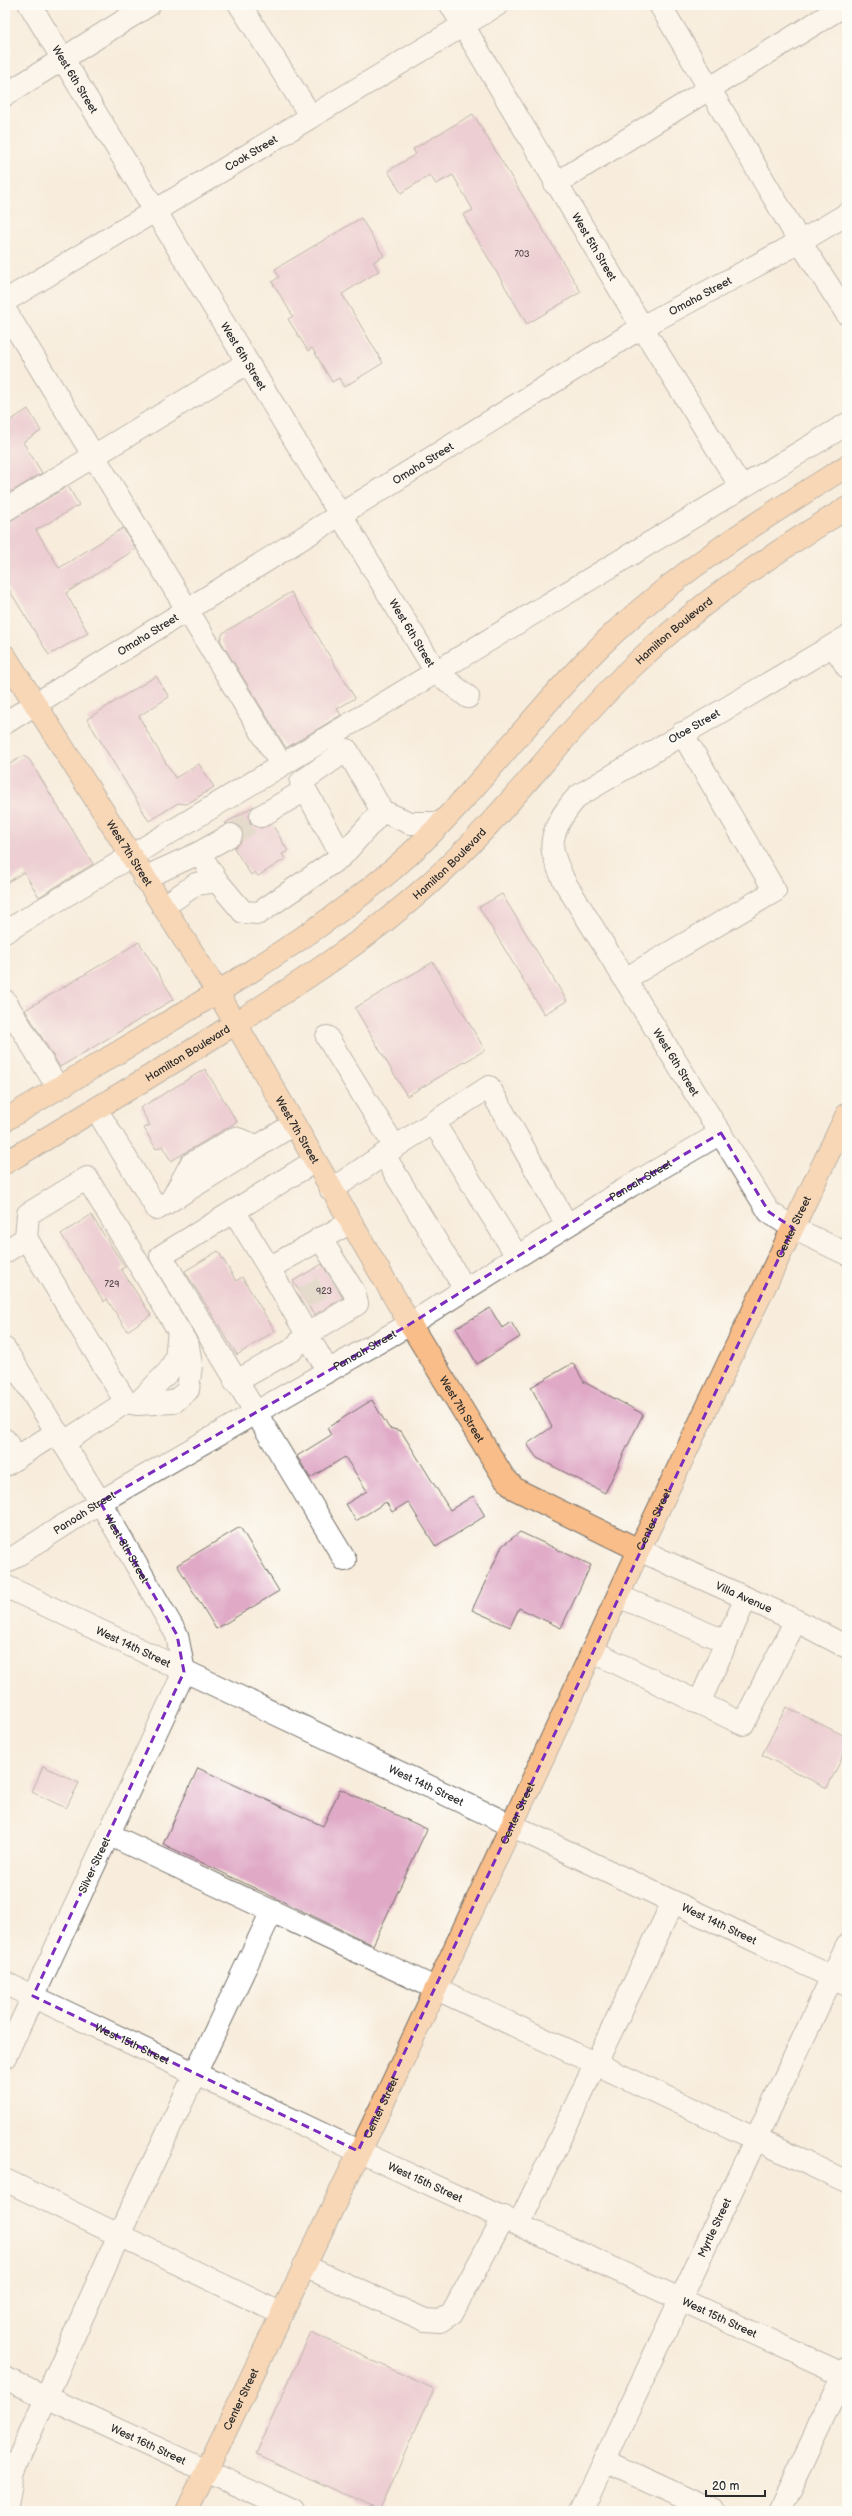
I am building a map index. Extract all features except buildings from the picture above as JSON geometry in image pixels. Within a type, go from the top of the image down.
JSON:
[{"type":"main road","points":[[5,1120],[218,993],[292,946],[347,907],[411,853],[614,633],[673,582],[725,542],[847,466]]},
{"type":"main road","name":"Hamilton Boulevard","points":[[5,1163],[235,1024],[356,944],[429,884],[462,853],[580,722],[664,637],[722,590],[847,508]]},
{"type":"main road","name":"West 7th Street","points":[[5,656],[218,993],[410,1324],[504,1476],[515,1489],[639,1550]]},
{"type":"main road","name":"Center Street","points":[[187,2511],[436,1988],[639,1550],[847,1114]]},
{"type":"street","name":"West 6th Street","points":[[30,5],[61,59],[436,672],[468,697]]},
{"type":"street","points":[[5,95],[149,5]]},
{"type":"street","points":[[240,5],[310,116]]},
{"type":"street","name":"West 5th Street","points":[[451,5],[642,327],[741,487]]},
{"type":"street","name":"Cook Street","points":[[5,301],[310,116],[497,5]]},
{"type":"street","points":[[660,5],[710,86],[800,242],[847,314]]},
{"type":"street","points":[[556,184],[710,86],[845,5]]},
{"type":"street","name":"Omaha Street","points":[[5,723],[340,517],[642,327],[800,242],[847,214]]},
{"type":"street","points":[[5,310],[94,454],[281,764]]},
{"type":"street","points":[[5,510],[94,454],[247,363]]},
{"type":"street","points":[[5,932],[281,764],[847,424]]},
{"type":"street","points":[[840,641],[847,667]]},
{"type":"street","name":"Otoe Street","points":[[556,831],[568,806],[578,796],[682,733],[840,641]]},
{"type":"street","points":[[625,979],[776,891],[682,733]]},
{"type":"street","points":[[342,856],[301,782],[347,750],[382,811],[410,823],[439,823]]},
{"type":"street","points":[[260,816],[305,790]]},
{"type":"street","points":[[199,852],[217,881],[243,912],[259,914],[342,856],[382,811]]},
{"type":"street","name":"West 6th Street","points":[[556,831],[553,840],[553,852],[564,881],[769,1212],[793,1228],[847,1254]]},
{"type":"street","points":[[144,878],[231,835]]},
{"type":"street","points":[[163,907],[196,884],[217,881]]},
{"type":"street","points":[[5,1001],[58,1088]]},
{"type":"street","points":[[327,1037],[465,1289]]},
{"type":"street","points":[[331,1190],[434,1124],[489,1086],[567,1225]]},
{"type":"street","points":[[96,1109],[157,1209],[294,1124]]},
{"type":"street","points":[[434,1124],[517,1256]]},
{"type":"street","name":"Panoah Street","points":[[5,1564],[100,1502],[410,1324],[567,1225],[721,1133]]},
{"type":"street","points":[[315,1161],[161,1256],[235,1382],[345,1560]]},
{"type":"street","points":[[5,1440],[11,1462],[132,1403],[174,1402],[188,1390],[191,1365],[188,1346],[87,1178],[28,1214],[26,1238],[132,1403]]},
{"type":"street","points":[[234,1211],[269,1268],[297,1302],[306,1335],[328,1371]]},
{"type":"street","points":[[269,1268],[350,1222]]},
{"type":"street","points":[[5,1252],[26,1238]]},
{"type":"street","points":[[235,1382],[292,1350],[306,1335],[357,1304],[354,1292],[320,1238]]},
{"type":"street","name":"West 8th Street","points":[[5,1349],[100,1502],[177,1635],[184,1672]]},
{"type":"street","name":"Villa Avenue","points":[[639,1550],[746,1598],[847,1647]]},
{"type":"street","name":"West 14th Street","points":[[5,1586],[184,1672],[839,1980]]},
{"type":"street","points":[[618,1596],[727,1642]]},
{"type":"street","points":[[699,1703],[746,1598]]},
{"type":"street","points":[[592,1651],[743,1724],[795,1622]]},
{"type":"street","name":"Silver Street","points":[[5,2057],[184,1672]]},
{"type":"street","points":[[108,1834],[596,2062],[847,2182]]},
{"type":"street","points":[[304,2266],[425,2320],[440,2321],[452,2313],[512,2221],[596,2062],[673,1902]]},
{"type":"street","points":[[6,2511],[13,2471],[119,2235],[272,1911]]},
{"type":"street","name":"Myrtle Street","points":[[581,2511],[682,2300],[756,2138],[839,1980],[847,1945]]},
{"type":"street","name":"West 15th Street","points":[[5,1983],[358,2151],[682,2300],[846,2373]]},
{"type":"street","points":[[5,2180],[282,2314]]},
{"type":"street","points":[[779,2511],[846,2373]]},
{"type":"street","name":"West 16th Street","points":[[5,2378],[293,2511]]},
{"type":"street","points":[[605,2460],[713,2511]]},
{"type":"highlighted area","points":[[721,1133],[769,1212],[793,1228],[358,2151],[33,1996],[184,1672],[177,1635],[100,1502],[410,1324],[630,1186]]},
{"type":"tunnel","points":[[231,835],[261,816]]},
{"type":"tunnel","points":[[303,1298],[342,1276]]}]
